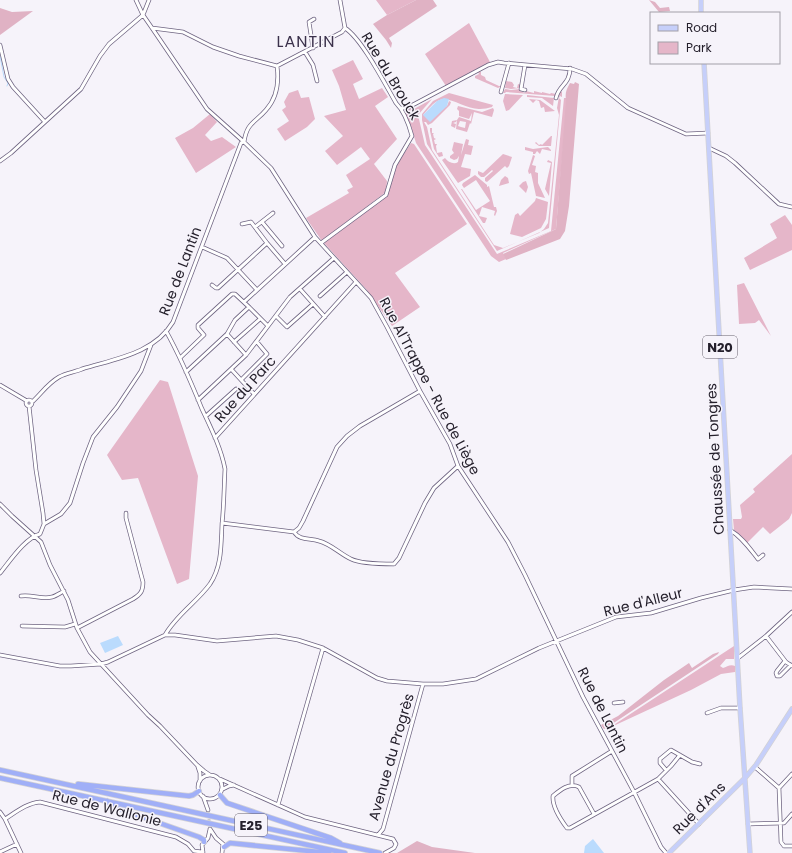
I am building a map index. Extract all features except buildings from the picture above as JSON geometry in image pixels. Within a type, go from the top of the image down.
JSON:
[{"type":"highway","name":"E25","points":[[0,770],[378,852]]},
{"type":"highway","points":[[14,774],[22,773],[79,785],[189,796],[199,791]]},
{"type":"highway","name":"E25","points":[[0,778],[343,852]]},
{"type":"highway","points":[[220,795],[227,802],[332,838],[343,845]]},
{"type":"highway","points":[[107,801],[111,806],[199,837],[204,840],[204,842]]},
{"type":"highway","points":[[224,847],[230,843],[331,853],[343,852]]},
{"type":"main road","points":[[701,0],[701,12]]},
{"type":"main road","name":"Chaussée de Tongres","points":[[704,64],[740,708],[750,853]]},
{"type":"main road","name":"Rue d'Ans","points":[[669,853],[745,778],[755,766],[792,709]]},
{"type":"main road","points":[[744,762],[749,766],[755,766]]},
{"type":"main road","points":[[739,784],[746,788]]},
{"type":"street","name":"Rue Al'Trappe - Rue de Liège","points":[[136,0],[142,15],[206,109],[271,168],[315,237],[371,298],[420,392],[450,444],[458,466],[508,542],[525,575]]},
{"type":"street","points":[[0,161],[11,153],[81,89],[100,56],[109,44],[142,15],[149,0]]},
{"type":"street","points":[[152,28],[183,32],[214,47],[239,56],[277,66],[342,32],[345,28],[340,0]]},
{"type":"street","points":[[313,48],[308,22],[314,19]]},
{"type":"street","name":"Rue du Brouck","points":[[321,243],[386,195],[395,165],[412,138],[410,126],[401,108],[364,49],[351,32],[345,28]]},
{"type":"street","points":[[0,46],[8,79],[13,87],[45,122]]},
{"type":"street","points":[[305,52],[313,65],[317,81]]},
{"type":"street","points":[[401,108],[407,108],[488,65],[498,62],[570,68],[586,74],[628,108],[686,134],[708,133]]},
{"type":"street","points":[[501,92],[509,63]]},
{"type":"street","points":[[525,65],[521,88],[525,90]]},
{"type":"street","name":"Rue de Lantin","points":[[32,402],[45,387],[60,376],[138,352],[151,345],[173,322],[241,143],[244,142],[246,131],[251,124],[267,109],[274,96],[279,78],[277,66]]},
{"type":"street","points":[[556,98],[558,92],[567,83],[570,76],[570,68]]},
{"type":"street","points":[[709,148],[726,156],[735,163],[779,204],[792,207]]},
{"type":"street","points":[[255,227],[272,213]]},
{"type":"street","points":[[242,224],[250,222],[285,264]]},
{"type":"street","points":[[262,222],[282,246]]},
{"type":"street","points":[[244,302],[315,237]]},
{"type":"street","points":[[212,285],[218,288],[267,243]]},
{"type":"street","points":[[202,247],[225,256],[257,290]]},
{"type":"street","points":[[198,400],[246,355],[290,297],[334,258]]},
{"type":"street","points":[[320,296],[347,272]]},
{"type":"street","name":"Rue du Parc","points":[[165,635],[170,627],[202,594],[210,583],[216,572],[220,558],[225,469],[223,456],[215,438],[356,282]]},
{"type":"street","points":[[300,289],[325,317]]},
{"type":"street","points":[[180,358],[204,335],[198,328],[199,324],[232,293],[244,302],[268,326]]},
{"type":"street","points":[[276,316],[287,327],[313,304]]},
{"type":"street","points":[[186,372],[227,334],[235,320],[248,307]]},
{"type":"street","points":[[234,342],[260,319]]},
{"type":"street","points":[[166,331],[180,358],[215,438]]},
{"type":"street","points":[[227,334],[246,355]]},
{"type":"street","points":[[241,380],[267,354],[257,342]]},
{"type":"street","points":[[44,524],[61,514],[69,505],[93,437],[115,411],[141,371],[151,345]]},
{"type":"street","points":[[231,369],[254,394]]},
{"type":"street","points":[[0,385],[26,398],[27,400],[30,400],[32,404],[29,406]]},
{"type":"street","points":[[206,416],[236,389]]},
{"type":"street","points":[[294,532],[299,528],[337,447],[347,436],[360,426],[420,392]]},
{"type":"street","points":[[0,572],[18,551],[34,536],[40,534],[44,524],[29,406],[26,404],[27,400]]},
{"type":"street","points":[[222,523],[294,532],[297,536],[329,545],[352,560],[378,564],[394,564],[400,558],[425,503],[434,488],[458,466]]},
{"type":"street","points":[[0,504],[41,542],[50,565],[68,600],[75,624],[90,652],[148,715],[197,765],[210,775],[214,775],[220,779],[222,782],[220,795],[211,799],[203,796]]},
{"type":"street","points":[[77,628],[133,599],[139,595],[143,589],[143,582],[126,513]]},
{"type":"street","points":[[730,530],[758,559],[763,555]]},
{"type":"street","name":"Rue de Lantin","points":[[525,575],[583,697],[634,792],[661,847],[666,853]]},
{"type":"street","name":"Rue d'Alleur","points":[[165,635],[174,634],[217,641],[276,636],[298,640],[322,648],[377,678],[387,681],[443,684],[476,679],[539,648],[616,617],[651,613],[734,590],[754,587],[792,589]]},
{"type":"street","points":[[21,596],[26,595],[48,598],[64,591]]},
{"type":"street","points":[[738,658],[766,636],[792,612]]},
{"type":"street","points":[[22,626],[65,627],[75,624]]},
{"type":"street","points":[[0,655],[60,666],[101,664],[165,635]]},
{"type":"street","points":[[766,636],[785,661],[791,665],[780,676],[777,676],[777,671],[785,661]]},
{"type":"street","points":[[278,805],[322,648]]},
{"type":"street","name":"Avenue du Progrès","points":[[378,835],[383,829],[423,684]]},
{"type":"street","points":[[614,702],[622,702]]},
{"type":"street","points":[[707,712],[721,708],[740,708]]},
{"type":"street","points":[[666,770],[660,763],[660,760],[671,750],[692,762],[700,764]]},
{"type":"street","points":[[572,785],[572,776],[612,751]]},
{"type":"street","points":[[594,814],[579,787],[575,785],[572,785],[553,796],[552,802],[566,828],[570,828],[658,779],[680,755]]},
{"type":"street","points":[[197,765],[200,773],[199,791],[203,796],[208,810],[211,799]]},
{"type":"street","points":[[755,766],[779,788]]},
{"type":"street","points":[[792,774],[779,788],[781,842],[784,846],[792,846]]},
{"type":"street","points":[[200,781],[206,775],[210,775]]},
{"type":"street","points":[[788,778],[792,782]]},
{"type":"street","name":"Avenue du Progrès","points":[[220,779],[305,817],[393,839],[396,844],[394,848],[385,853]]},
{"type":"street","points":[[658,779],[699,824]]},
{"type":"street","points":[[222,789],[236,785]]},
{"type":"street","name":"Rue de Wallonie","points":[[5,819],[32,803],[40,802],[176,838],[188,844],[194,851],[203,852]]},
{"type":"street","points":[[0,812],[5,819],[21,853]]},
{"type":"street","points":[[748,824],[780,824],[784,823],[792,814]]},
{"type":"street","points":[[203,852],[204,842],[208,838],[210,829],[216,838],[221,841],[224,847],[222,853]]},
{"type":"street","points":[[208,838],[216,838]]},
{"type":"street","points":[[0,852],[17,844]]},
{"type":"green space","points":[[376,0],[416,0],[387,15]]},
{"type":"green space","points":[[469,23],[490,62],[446,86],[425,54]]},
{"type":"green space","points":[[353,60],[363,79],[353,84],[359,99],[382,88],[388,97],[375,106],[397,139],[374,164],[387,181],[386,192],[322,241],[306,218],[349,193],[347,190],[353,187],[346,175],[370,159],[361,147],[337,165],[325,151],[343,136],[324,116],[346,110],[339,86],[332,70]]},
{"type":"green space","points":[[479,71],[486,80],[502,86],[498,88],[475,78],[475,76],[479,74]]},
{"type":"green space","points":[[506,81],[512,82],[514,85],[513,87],[517,88],[518,84],[521,85],[520,88],[511,89],[505,88]]},
{"type":"green space","points":[[505,89],[520,89],[520,91],[525,93],[526,91],[534,93],[534,91],[556,94],[555,98],[555,96],[503,93]]},
{"type":"green space","points":[[298,90],[301,98],[309,97],[315,119],[307,127],[285,141],[277,129],[289,121],[282,110],[286,107],[284,102],[289,93]]},
{"type":"green space","points":[[560,91],[562,92],[562,97],[560,96],[559,98],[561,100],[549,228],[541,232],[548,223],[559,115],[557,108]]},
{"type":"green space","points":[[449,93],[493,105],[492,107],[488,108],[475,109],[444,99],[433,104],[423,115],[447,106],[449,101],[451,102],[450,105],[432,123],[428,125],[424,122],[427,127],[432,150],[494,245],[503,248],[516,242],[497,251],[427,144],[422,114],[433,101]]},
{"type":"green space","points":[[505,94],[523,95],[509,110],[506,111],[503,101]]},
{"type":"green space","points":[[527,95],[554,98],[553,106],[542,98],[527,97]]},
{"type":"green space","points":[[564,98],[566,98],[567,101],[556,229],[503,253],[506,259],[499,262],[491,256],[416,143],[404,112],[412,107],[414,109],[432,99],[418,115],[425,145],[497,254],[551,231]]},
{"type":"green space","points":[[529,99],[540,100],[555,111],[545,112],[544,107],[541,108],[539,101],[536,100],[533,103]]},
{"type":"green space","points":[[458,106],[482,112],[493,108],[494,110],[492,117],[474,112],[471,124],[470,123],[467,132],[456,129],[457,120],[459,117],[471,121],[472,113],[469,119],[459,116],[459,111],[457,109]],"holes":[[[460,121],[466,122],[465,128],[458,126]]]},
{"type":"green space","points":[[210,114],[217,122],[205,135],[211,141],[222,137],[236,147],[196,173],[175,138],[193,128]]},
{"type":"green space","points":[[457,120],[453,123],[456,124],[455,128],[451,126],[452,121]]},
{"type":"green space","points":[[430,128],[432,128],[432,133],[434,133],[434,138],[436,139],[434,140],[435,144],[437,144],[437,153],[442,152],[443,156],[439,157],[434,149]]},
{"type":"green space","points":[[551,136],[551,146],[539,146],[535,143],[536,142],[539,145],[542,145]]},
{"type":"green space","points":[[466,139],[469,140],[468,145],[473,146],[471,155],[465,154],[461,167],[471,169],[470,176],[458,183],[442,160],[445,158],[451,163],[458,162],[459,156],[454,160],[450,158],[450,156],[454,153],[452,150],[454,142],[463,144],[461,155]]},
{"type":"green space","points":[[411,143],[414,144],[467,224],[395,273],[420,307],[392,326],[366,289],[324,243],[387,195],[397,164]]},
{"type":"green space","points":[[525,147],[533,149],[548,147],[551,151],[542,149],[540,154],[537,151],[533,154],[533,152],[525,150]]},
{"type":"green space","points":[[503,154],[512,157],[509,166],[507,168],[505,166],[487,182],[485,181],[485,178],[493,171],[492,170],[484,177],[481,177],[478,174],[478,171],[483,173]]},
{"type":"green space","points":[[533,155],[535,156],[532,165],[536,166],[535,172],[538,173],[538,183],[545,198],[536,196],[531,173],[529,174],[528,171]]},
{"type":"green space","points":[[548,160],[552,162],[549,196],[545,189],[551,163],[547,162]]},
{"type":"green space","points":[[475,175],[487,185],[487,187],[489,186],[494,207],[496,207],[497,211],[495,216],[495,211],[482,207],[479,216],[487,218],[485,223],[483,223],[461,189],[476,210],[490,201],[476,180],[464,188],[462,185]]},
{"type":"green space","points":[[505,176],[508,178],[509,183],[499,186],[501,180]]},
{"type":"green space","points":[[526,181],[528,187],[526,193],[519,186]]},
{"type":"green space","points":[[536,198],[548,202],[546,219],[541,228],[522,237],[510,234],[515,215],[518,213],[520,216],[535,201]]},
{"type":"green space","points":[[785,215],[792,225],[792,250],[750,270],[744,258],[777,238],[770,224]]},
{"type":"green space","points":[[744,283],[771,336],[759,320],[755,323],[739,324],[737,285]]},
{"type":"green space","points":[[160,380],[168,382],[198,476],[189,579],[177,584],[138,478],[122,480],[107,455]]},
{"type":"green space","points":[[792,454],[792,513],[789,519],[770,534],[763,527],[747,543],[734,530],[733,519],[741,519],[742,517],[740,505],[755,492],[753,489]]},
{"type":"green space","points":[[734,646],[734,659],[726,659],[720,666],[723,668],[733,665],[735,666],[735,672],[721,674],[691,690],[609,728]]},
{"type":"shaded area","points":[[416,0],[433,0],[437,6],[389,38],[392,43],[391,48],[373,24]]},
{"type":"shaded area","points":[[649,0],[655,2],[660,8],[669,7],[670,11],[659,12]]},
{"type":"shaded area","points":[[0,8],[12,12],[33,11],[0,35]]},
{"type":"shaded area","points":[[575,82],[579,84],[569,206],[565,231],[560,239],[506,260],[503,254],[556,229],[566,94],[570,83],[574,84]]},
{"type":"shaded area","points":[[719,652],[606,728],[604,729],[601,725],[618,716],[664,680],[689,663],[692,668],[713,654]]},
{"type":"shaded area","points":[[417,841],[432,847],[475,853],[397,853]]},
{"type":"water","points":[[444,98],[449,99],[447,106],[430,122],[423,115],[437,101]]},
{"type":"water","points":[[118,636],[123,645],[105,653],[100,643]]},
{"type":"water","points":[[593,839],[604,853],[584,853],[585,846]]},
{"type":"waterway","points":[[0,56],[4,77],[8,83],[7,86]]},
{"type":"tunnel","points":[[208,810],[210,829]]},
{"type":"district","name":"LANTIN","points":[[306,41]]}]
